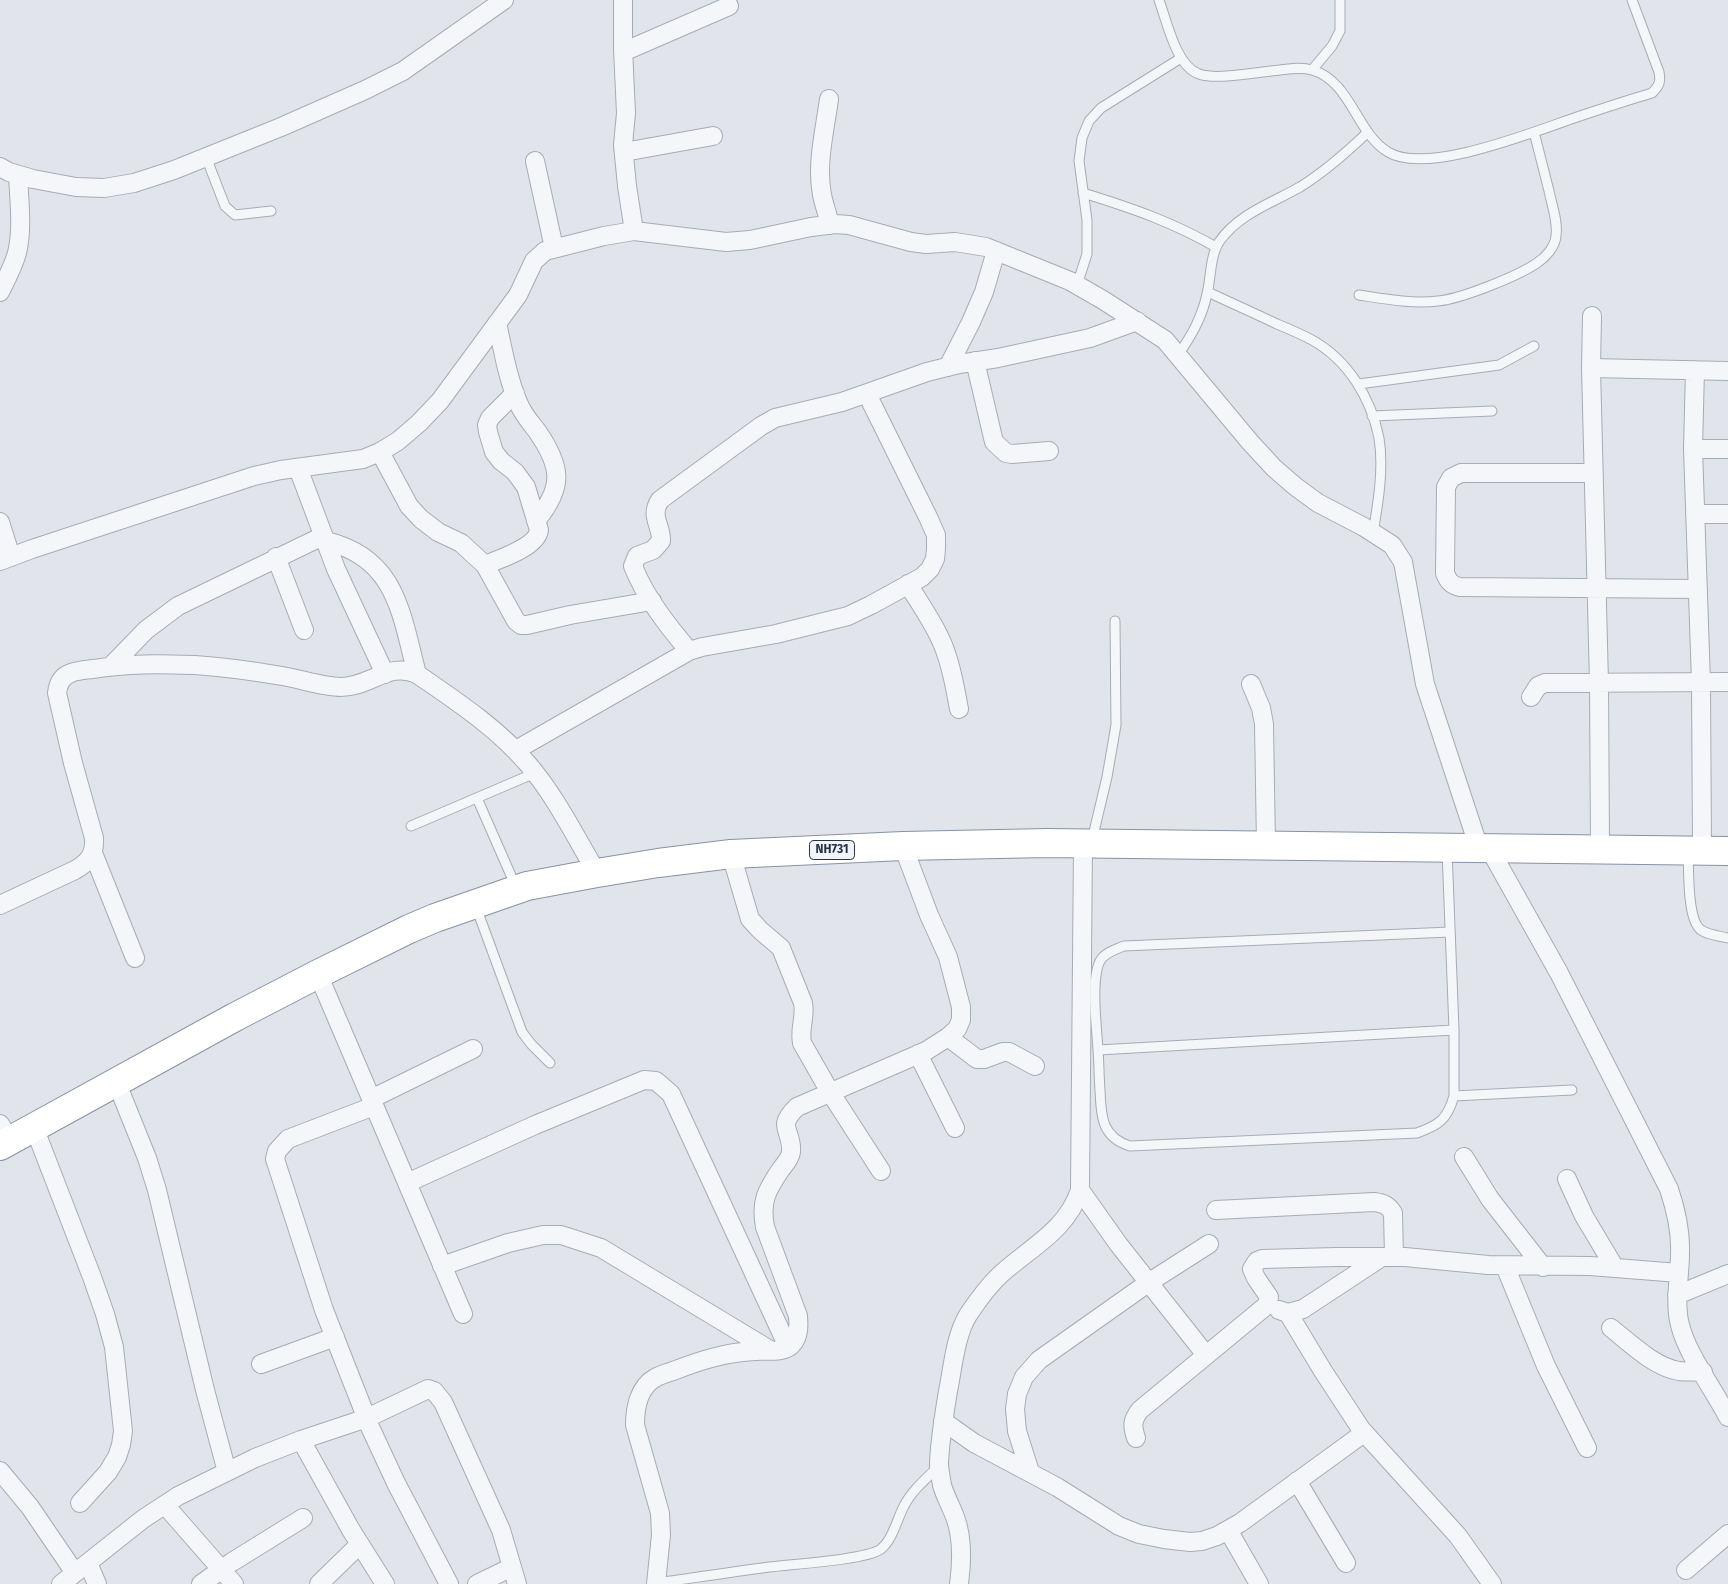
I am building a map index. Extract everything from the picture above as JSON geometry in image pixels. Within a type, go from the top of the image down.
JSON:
[{"type":"highway","name":"NH731","points":[[3,1137],[34,1127],[116,1081],[318,974],[409,929],[517,890],[597,873],[731,854],[902,846],[1087,844],[1706,850]]},
{"type":"street","points":[[0,167],[33,180],[76,187],[104,188],[134,183],[206,157],[365,90],[402,71],[504,0]]},
{"type":"street","points":[[623,0],[626,112],[624,152],[634,231]]},
{"type":"street","points":[[623,52],[729,6]]},
{"type":"street","points":[[829,99],[820,181],[830,225]]},
{"type":"street","points":[[624,152],[714,136]]},
{"type":"street","points":[[536,161],[554,248]]},
{"type":"street","points":[[0,292],[17,253],[20,229],[18,175]]},
{"type":"street","points":[[0,522],[5,559],[229,484],[281,470],[351,461],[380,452],[398,441],[440,401],[518,295],[534,261],[545,251],[604,236],[634,231],[726,242],[750,240],[811,227],[850,225],[911,242],[926,244],[961,242],[986,247],[1077,285],[1165,340],[1226,415],[1274,468],[1318,503],[1373,533],[1392,546],[1403,562],[1425,684],[1484,848],[1559,973],[1669,1189],[1680,1230],[1677,1295],[1680,1325],[1688,1347],[1728,1417]]},
{"type":"street","points":[[948,367],[984,292],[996,251]]},
{"type":"street","points":[[1592,316],[1591,368],[1595,588],[1599,683],[1600,849]]},
{"type":"street","points":[[689,651],[652,602],[633,566],[637,556],[653,550],[661,541],[662,536],[655,512],[655,507],[660,500],[776,418],[867,394],[927,372],[1090,338],[1137,321]]},
{"type":"street","points":[[497,323],[514,393],[524,414],[554,459],[556,490],[547,507],[536,521]]},
{"type":"street","points":[[975,361],[994,442],[1006,453],[1012,454],[1049,451]]},
{"type":"street","points":[[1591,368],[1728,370]]},
{"type":"street","points":[[1695,370],[1693,449],[1706,850]]},
{"type":"street","points":[[485,566],[532,542],[539,530],[526,487],[516,472],[501,461],[494,452],[488,432],[487,425],[490,418],[514,393]]},
{"type":"street","points":[[516,750],[689,651],[776,634],[848,616],[871,606],[922,577],[935,559],[936,536],[867,394]]},
{"type":"street","points":[[1693,449],[1728,449]]},
{"type":"street","points":[[380,452],[409,506],[420,519],[438,532],[461,543],[485,566],[516,620],[521,625],[652,602]]},
{"type":"street","points":[[298,468],[336,569],[385,674]]},
{"type":"street","points":[[1593,472],[1461,473],[1451,478],[1446,487],[1445,573],[1451,584],[1460,587],[1698,589]]},
{"type":"street","points":[[1695,514],[1728,514]]},
{"type":"street","points":[[111,666],[146,630],[178,606],[276,557],[324,538],[355,551],[381,572],[398,603],[417,674]]},
{"type":"street","points":[[276,557],[304,630]]},
{"type":"street","points":[[908,584],[943,645],[960,708]]},
{"type":"street","points":[[135,958],[93,853],[94,838],[57,694],[58,686],[63,678],[71,673],[111,666],[150,663],[220,667],[338,687],[353,687],[396,670],[408,670],[417,674],[477,716],[516,750],[556,802],[597,873]]},
{"type":"street","points":[[1531,697],[1538,686],[1545,683],[1728,682]]},
{"type":"street","points":[[1251,684],[1261,708],[1264,724],[1266,846]]},
{"type":"street","points":[[960,1584],[962,1563],[960,1539],[956,1519],[943,1487],[939,1465],[943,1422],[960,1335],[967,1316],[987,1288],[1064,1221],[1076,1202],[1080,1190],[1087,844]]},
{"type":"street","points":[[656,1584],[662,1535],[660,1512],[636,1425],[635,1411],[638,1400],[654,1378],[690,1364],[733,1353],[781,1350],[794,1342],[797,1335],[798,1316],[765,1227],[763,1214],[763,1203],[768,1188],[791,1155],[791,1146],[786,1127],[787,1119],[797,1106],[918,1054],[948,1037],[957,1029],[961,1020],[961,1006],[948,957],[902,846]]},
{"type":"street","points":[[0,905],[85,864],[93,853]]},
{"type":"street","points":[[731,854],[750,919],[781,948],[785,956],[804,1010],[800,1034],[802,1043],[830,1092],[881,1171]]},
{"type":"street","points":[[318,974],[463,1314]]},
{"type":"street","points":[[948,1037],[976,1059],[984,1059],[1003,1052],[1009,1052],[1035,1066]]},
{"type":"street","points":[[449,1584],[396,1483],[367,1418],[324,1310],[275,1159],[277,1151],[288,1139],[372,1102],[473,1049]]},
{"type":"street","points":[[918,1054],[955,1128]]},
{"type":"street","points":[[407,1184],[535,1125],[644,1080],[656,1081],[671,1094],[788,1347]]},
{"type":"street","points":[[116,1081],[147,1158],[157,1190],[205,1390],[227,1472]]},
{"type":"street","points":[[34,1127],[80,1243],[105,1314],[114,1347],[123,1430],[121,1445],[117,1457],[108,1472],[80,1503]]},
{"type":"street","points":[[1464,1157],[1490,1199],[1543,1267]]},
{"type":"street","points":[[1567,1179],[1584,1216],[1615,1268]]},
{"type":"street","points":[[1080,1190],[1148,1283],[1206,1355]]},
{"type":"street","points":[[1216,1210],[1382,1203],[1393,1213],[1388,1257]]},
{"type":"street","points":[[442,1266],[508,1243],[542,1235],[561,1235],[601,1248],[770,1350]]},
{"type":"street","points":[[1030,1472],[1017,1431],[1015,1409],[1024,1377],[1039,1360],[1148,1283],[1210,1244]]},
{"type":"street","points":[[1136,1438],[1132,1422],[1140,1410],[1267,1305],[1269,1297],[1252,1269],[1257,1261],[1262,1259],[1388,1257],[1505,1266],[1590,1266],[1679,1273]]},
{"type":"street","points":[[1288,1313],[1303,1308],[1388,1257]]},
{"type":"street","points":[[1505,1266],[1546,1366],[1587,1448]]},
{"type":"street","points":[[1677,1295],[1728,1274]]},
{"type":"street","points":[[1267,1305],[1288,1313],[1327,1378],[1364,1433],[1458,1536],[1492,1584]]},
{"type":"street","points":[[1611,1328],[1646,1355],[1669,1368],[1679,1371],[1703,1372]]},
{"type":"street","points":[[261,1364],[335,1337]]},
{"type":"street","points":[[74,1574],[143,1519],[178,1496],[227,1472],[301,1440],[367,1418],[428,1389],[434,1391],[443,1402],[501,1530],[514,1576],[477,1584]]},
{"type":"street","points":[[943,1422],[974,1443],[1064,1491],[1119,1526],[1139,1534],[1164,1539],[1202,1541],[1240,1523],[1364,1433]]},
{"type":"street","points":[[301,1440],[385,1584]]},
{"type":"street","points":[[0,1471],[30,1507],[74,1574],[97,1584]]},
{"type":"street","points":[[1297,1481],[1346,1563]]},
{"type":"street","points":[[165,1505],[234,1584]]},
{"type":"street","points":[[201,1584],[221,1569],[303,1518]]},
{"type":"street","points":[[1228,1530],[1259,1584]]},
{"type":"street","points":[[1686,1570],[1728,1534]]},
{"type":"street","points":[[319,1584],[360,1544]]},
{"type":"lane","points":[[1159,0],[1181,58],[1198,74],[1207,76],[1296,68],[1312,70],[1324,76],[1335,85],[1368,132],[1387,152],[1398,157],[1411,159],[1429,159],[1480,150],[1652,93],[1658,87],[1660,80],[1659,72],[1632,0]]},
{"type":"lane","points":[[1312,70],[1332,46],[1340,31],[1340,0]]},
{"type":"lane","points":[[1077,285],[1087,254],[1087,220],[1078,161],[1082,138],[1089,121],[1101,108],[1181,58]]},
{"type":"lane","points":[[1178,355],[1199,322],[1208,292],[1216,247],[1230,229],[1247,215],[1300,187],[1324,171],[1368,132]]},
{"type":"lane","points":[[1359,295],[1424,302],[1440,301],[1460,296],[1526,270],[1548,254],[1554,244],[1556,220],[1534,132]]},
{"type":"lane","points":[[206,157],[230,212],[235,215],[271,211]]},
{"type":"lane","points":[[1083,193],[1159,218],[1184,229],[1216,247]]},
{"type":"lane","points":[[1208,292],[1312,340],[1329,351],[1359,384],[1379,438],[1379,494],[1373,533]]},
{"type":"lane","points":[[1359,384],[1499,365],[1534,346]]},
{"type":"lane","points":[[1372,416],[1492,412]]},
{"type":"lane","points":[[1087,844],[1107,777],[1116,725],[1116,621]]},
{"type":"lane","points":[[411,826],[535,773]]},
{"type":"lane","points":[[477,798],[517,890]]},
{"type":"lane","points":[[1446,848],[1450,932],[1454,1030],[1454,1096],[1444,1120],[1433,1127],[1417,1133],[1130,1146],[1121,1143],[1111,1136],[1105,1126],[1101,1114],[1095,983],[1096,968],[1102,958],[1112,950],[1124,946],[1450,932]]},
{"type":"lane","points":[[1706,850],[1692,910],[1695,923],[1701,930],[1728,938]]},
{"type":"lane","points":[[475,904],[522,1032],[550,1063]]},
{"type":"lane","points":[[1098,1050],[1454,1030]]},
{"type":"lane","points":[[1454,1096],[1572,1090]]},
{"type":"lane","points":[[656,1584],[859,1556],[875,1552],[887,1540],[913,1492],[939,1465]]}]
